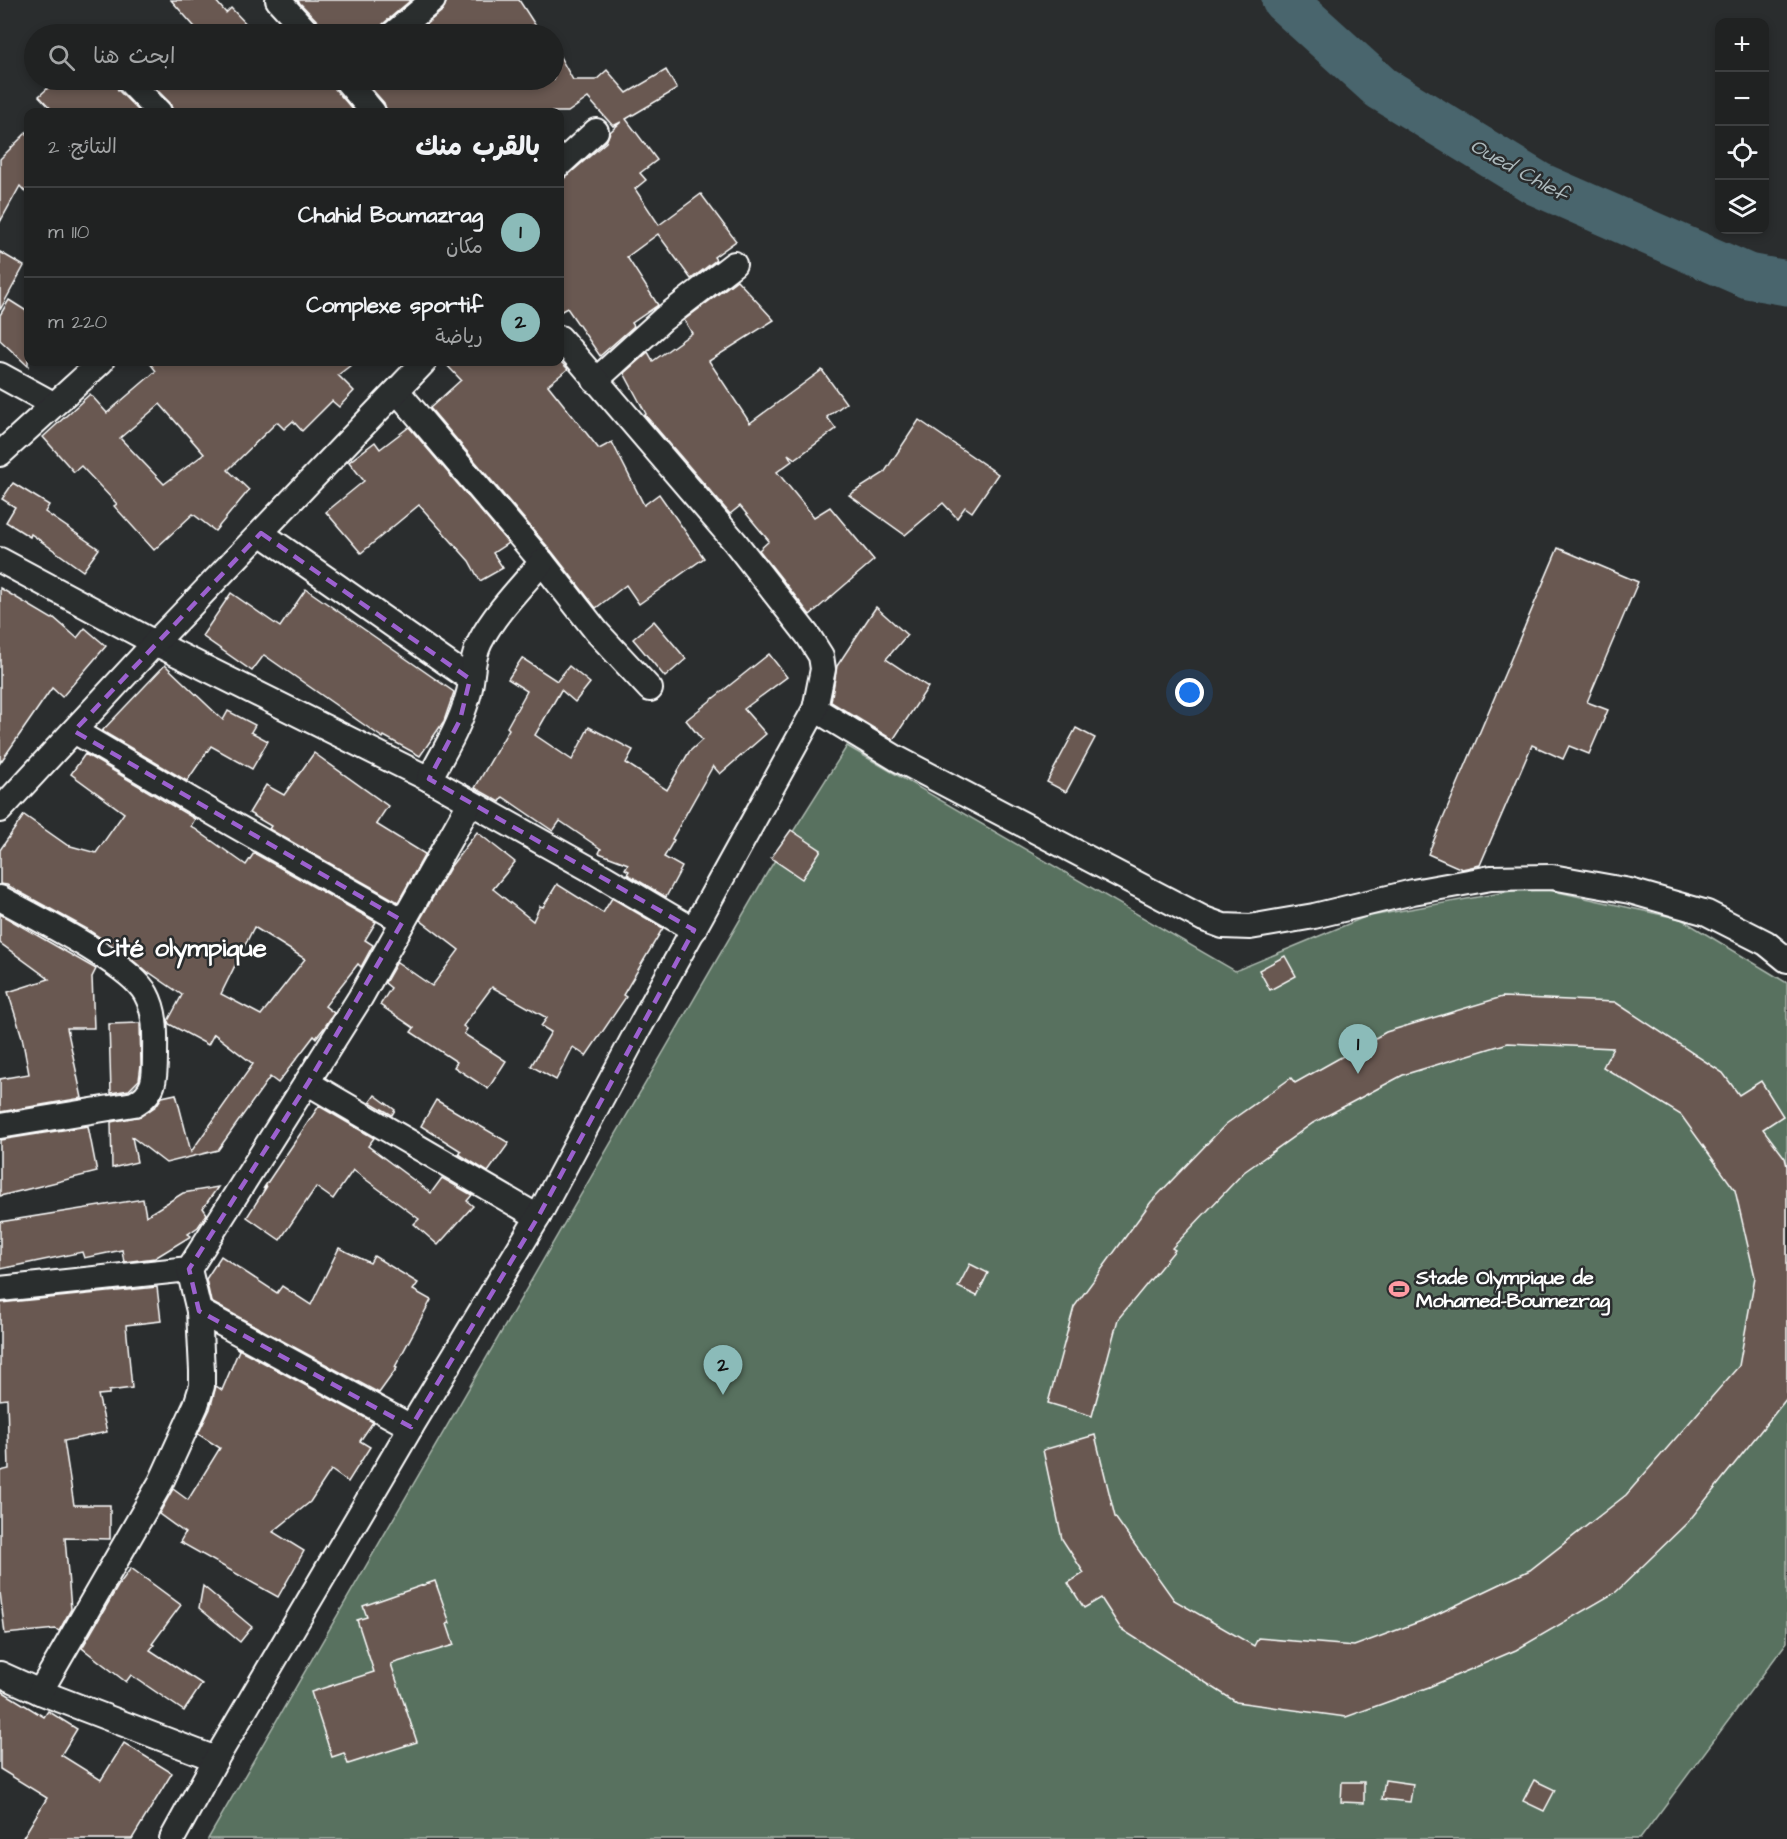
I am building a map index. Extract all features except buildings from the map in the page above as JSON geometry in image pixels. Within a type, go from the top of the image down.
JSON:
[{"type":"street","points":[[278,0],[300,24]]},
{"type":"street","points":[[405,24],[433,0]]},
{"type":"street","points":[[138,90],[155,108]]},
{"type":"street","points":[[354,90],[370,108]]},
{"type":"street","points":[[564,160],[596,131]]},
{"type":"street","points":[[595,381],[663,319],[734,264]]},
{"type":"street","points":[[172,1839],[216,1759],[411,1427],[538,1217],[815,709],[823,669],[821,656],[809,637],[735,542],[564,343]]},
{"type":"street","points":[[0,454],[96,366]]},
{"type":"street","points":[[0,810],[155,642],[420,366]]},
{"type":"street","points":[[0,375],[53,404]]},
{"type":"street","points":[[397,391],[542,562],[597,632],[650,689]]},
{"type":"street","points":[[261,533],[470,679]]},
{"type":"street","points":[[0,560],[155,642],[429,779],[694,930]]},
{"type":"street","points":[[429,779],[460,720],[469,693],[471,668],[479,645],[489,626],[542,562]]},
{"type":"street","points":[[815,709],[906,763],[1204,919],[1223,926],[1250,927],[1314,916],[1413,892],[1491,878],[1552,877],[1630,891],[1707,914],[1766,943],[1787,960]]},
{"type":"street","points":[[74,730],[227,821],[403,921]]},
{"type":"street","points":[[40,1692],[161,1482],[196,1405],[202,1386],[199,1311],[189,1269],[360,998],[470,803]]},
{"type":"street","points":[[0,898],[55,927],[135,979],[146,992],[155,1025],[155,1079],[151,1092],[143,1100],[134,1104],[0,1126]]},
{"type":"street","points":[[308,1083],[538,1217]]},
{"type":"street","points":[[0,1289],[189,1269]]},
{"type":"street","points":[[199,1311],[411,1427]]},
{"type":"street","points":[[0,1674],[40,1692],[216,1759]]},
{"type":"highlighted area","points":[[261,533],[470,679],[460,720],[429,779],[694,930],[538,1217],[411,1427],[199,1311],[189,1269],[308,1083],[403,921],[74,731]]},
{"type":"green space","points":[[847,746],[1235,971],[1365,917],[1535,887],[1681,919],[1787,983],[1787,1642],[1640,1839],[208,1839],[767,873]]},
{"type":"waterway","name":"Oued Chlef","points":[[1284,0],[1381,88],[1538,184],[1748,276],[1787,283]]},
{"type":"place","name":"Chahid Boumazrag","points":[[1358,1074]]},
{"type":"place","name":"Stade Olympique de Mohamed-Boumezrag","points":[[1399,1289]]},
{"type":"place","name":"Complexe sportif","points":[[723,1395]]},
{"type":"district","name":"Cité olympique","points":[[182,948]]}]
